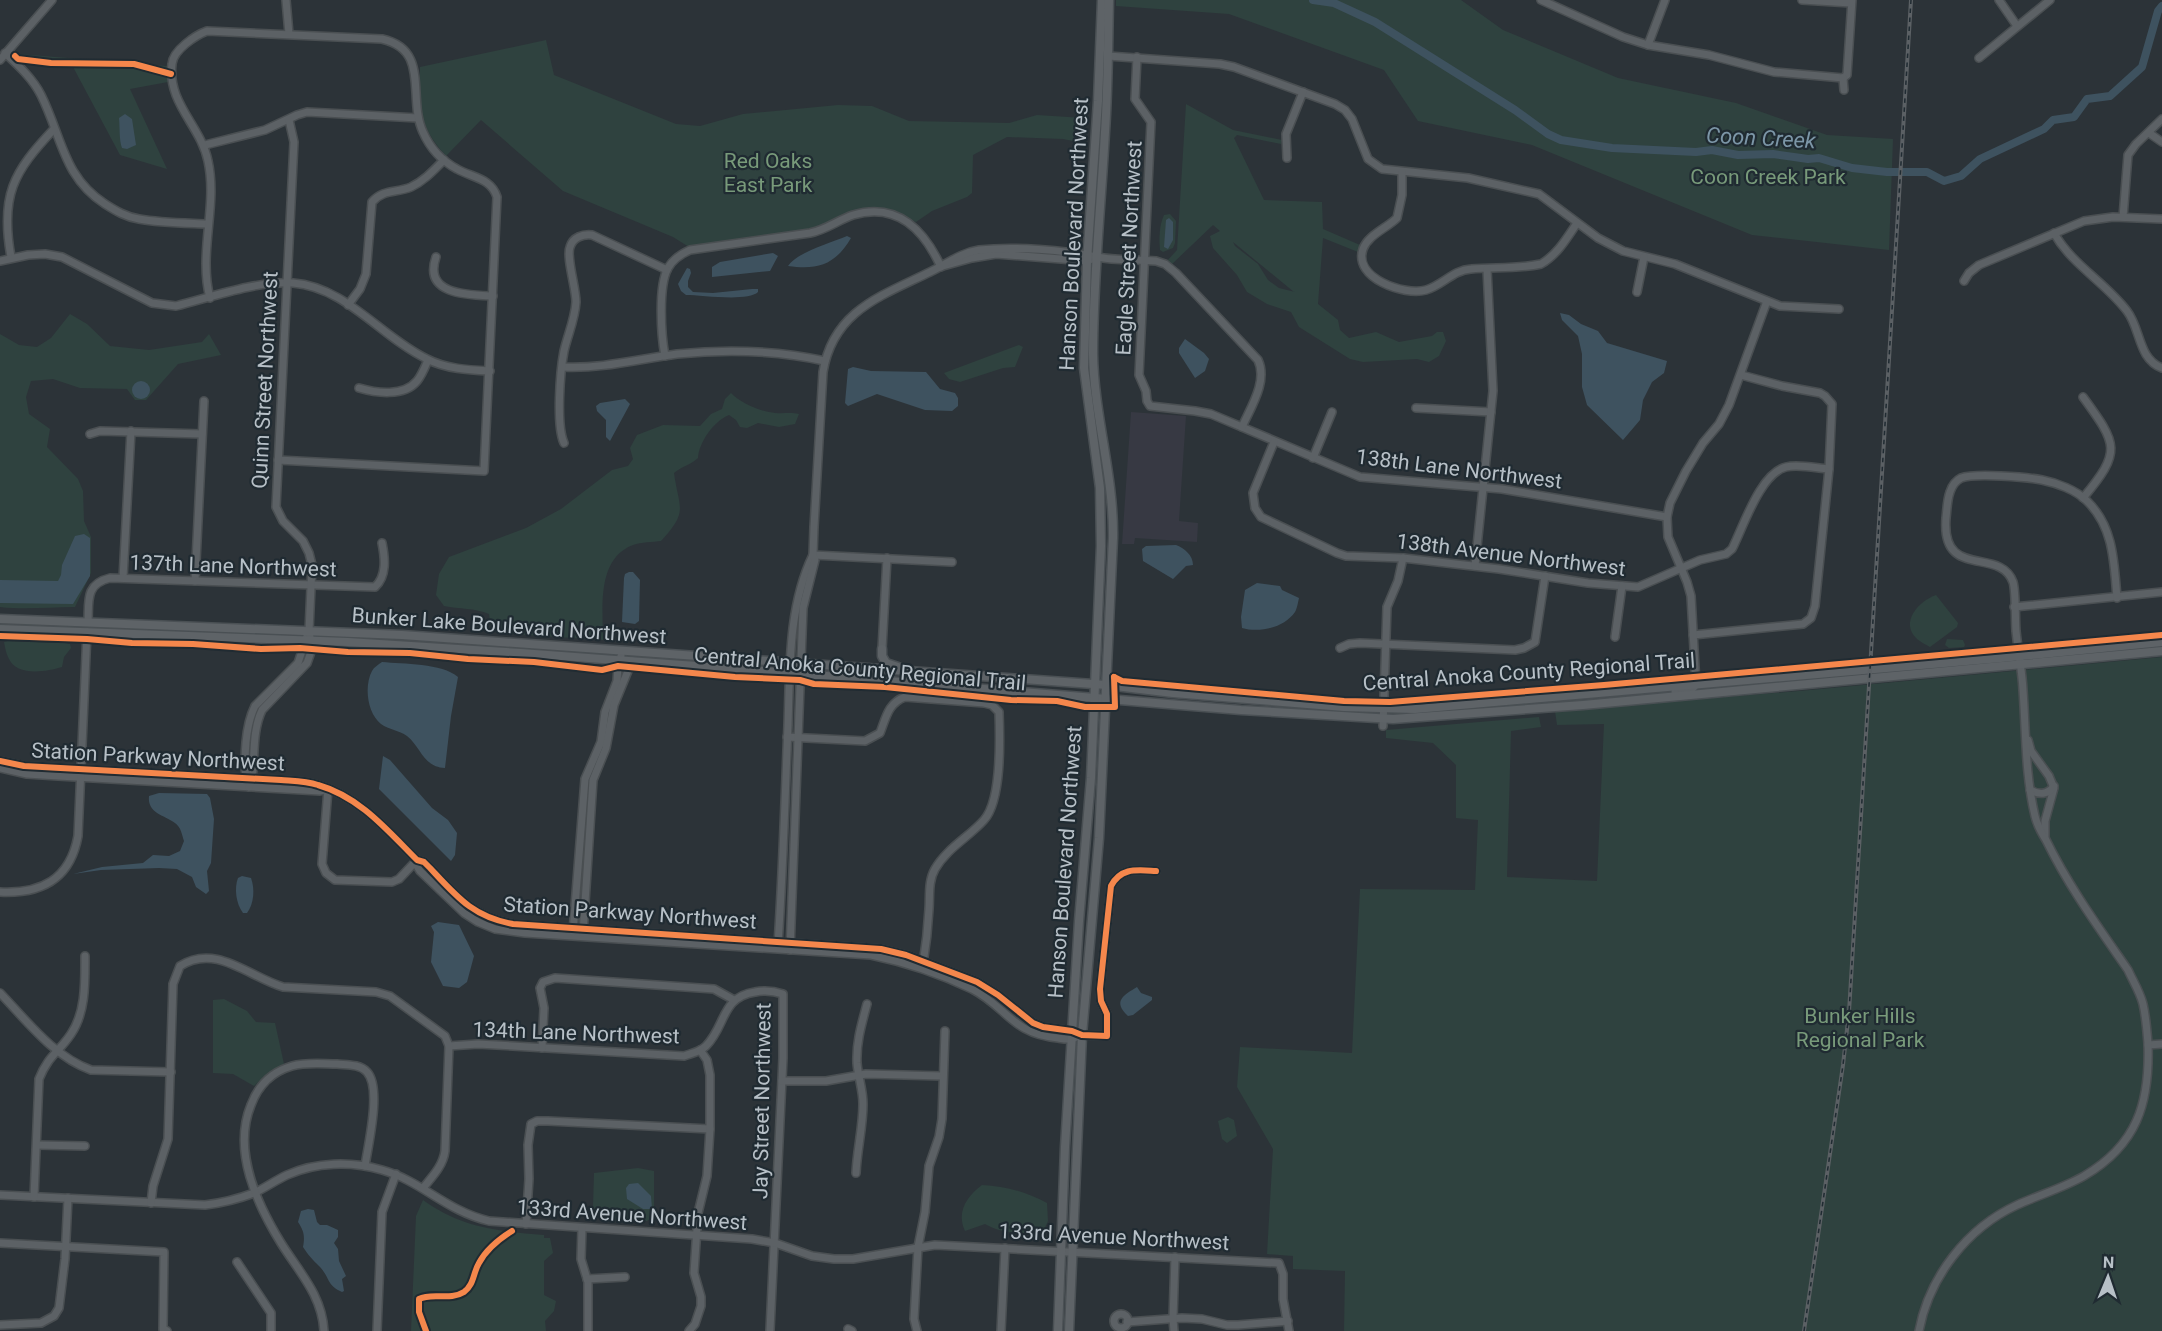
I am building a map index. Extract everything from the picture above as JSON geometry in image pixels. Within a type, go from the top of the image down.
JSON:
[{"type":"main road","name":"Hanson Boulevard Northwest","points":[[1058,1331],[1072,1035],[1091,778],[1101,507],[1084,368],[1085,256],[1098,101],[1102,0]]},
{"type":"main road","name":"Hanson Boulevard Northwest","points":[[1069,1331],[1082,1035],[1099,838],[1113,520],[1094,374],[1109,0]]},
{"type":"main road","name":"Bunker Lake Boulevard Northwest","points":[[0,619],[402,635],[623,651],[1241,710],[1370,718],[1383,718],[1437,707],[2019,661],[2162,642]]},
{"type":"main road","name":"Bunker Lake Boulevard Northwest","points":[[0,629],[308,640],[632,661],[791,668]]},
{"type":"main road","points":[[882,649],[884,660],[890,666],[934,673]]},
{"type":"main road","points":[[1383,718],[1459,715],[2019,661],[2162,651]]},
{"type":"main road","name":"Bunker Lake Boulevard Northwest","points":[[801,669],[934,673],[1107,685],[1383,718]]},
{"type":"street","points":[[0,60],[52,0]]},
{"type":"street","points":[[286,0],[289,34]]},
{"type":"street","points":[[1541,0],[1623,37],[1648,45],[1709,55],[1774,72],[1845,77]]},
{"type":"street","points":[[1648,45],[1665,0]]},
{"type":"street","points":[[1802,0],[1852,2],[1844,90]]},
{"type":"street","points":[[1999,0],[2017,26]]},
{"type":"street","points":[[1978,58],[2050,0]]},
{"type":"street","points":[[210,298],[206,284],[205,264],[211,171],[205,145],[183,111],[174,90],[171,65],[176,54],[198,34],[207,31],[382,39],[396,44],[413,62],[418,118],[428,142],[444,160],[459,170],[488,183],[497,197],[484,471],[278,460]]},
{"type":"street","points":[[5,54],[33,82],[41,96],[69,167],[94,197],[117,212],[137,219],[208,224]]},
{"type":"street","points":[[1108,56],[1234,67],[1335,104],[1345,110],[1352,119],[1368,159],[1382,169],[1468,178],[1539,194],[1613,247],[1675,264],[1767,301],[1793,308],[1839,309]]},
{"type":"street","name":"Eagle Street Northwest","points":[[1137,57],[1135,99],[1151,122],[1139,375],[1150,406]]},
{"type":"street","points":[[1287,158],[1286,134],[1303,93]]},
{"type":"street","points":[[205,145],[265,130],[307,112],[418,118]]},
{"type":"street","points":[[2123,217],[2128,155],[2162,119]]},
{"type":"street","name":"Quinn Street Northwest","points":[[249,787],[248,720],[250,714],[255,706],[298,663],[308,640],[309,631],[312,566],[309,553],[303,541],[283,521],[276,507],[294,142],[288,120]]},
{"type":"street","points":[[11,257],[4,221],[10,187],[18,171],[54,129]]},
{"type":"street","points":[[2149,133],[2162,142]]},
{"type":"street","points":[[348,305],[360,289],[366,274],[372,202],[381,194],[411,187],[424,180],[444,160]]},
{"type":"street","points":[[1402,172],[1402,195],[1397,218],[1366,243],[1362,254],[1362,262],[1371,276],[1397,288],[1426,290],[1458,271],[1471,268],[1487,269],[1540,264],[1558,250],[1577,223]]},
{"type":"street","points":[[665,356],[661,328],[664,281],[674,260],[696,248],[816,232],[853,215],[877,212],[901,218],[918,230],[926,239],[941,267]]},
{"type":"street","points":[[1964,281],[1973,269],[1980,265],[2094,218],[2162,219]]},
{"type":"street","points":[[2054,233],[2068,255],[2127,311],[2144,352],[2155,365],[2162,369]]},
{"type":"street","points":[[564,443],[559,428],[564,351],[575,312],[575,287],[570,247],[580,236],[592,236],[668,270]]},
{"type":"street","points":[[0,261],[11,257],[45,254],[62,257],[152,303],[163,306],[176,306],[272,283],[305,285],[327,292],[428,360],[455,368],[490,371]]},
{"type":"street","points":[[778,949],[787,736],[796,602],[813,555],[825,361],[833,339],[854,313],[879,296],[941,267],[981,256],[996,254],[1085,256],[1145,260],[1165,264],[1248,349],[1261,366],[1262,380],[1242,427]]},
{"type":"street","points":[[436,257],[434,276],[446,288],[458,294],[493,296]]},
{"type":"street","points":[[1636,292],[1644,257]]},
{"type":"street","points":[[1475,566],[1492,391],[1487,269]]},
{"type":"street","points":[[1618,701],[1692,690],[1696,685],[1690,596],[1668,537],[1667,517],[1670,503],[1686,471],[1703,443],[1719,424],[1741,375],[1767,301]]},
{"type":"street","points":[[563,367],[609,366],[665,356],[739,350],[825,361]]},
{"type":"street","points":[[358,388],[387,393],[405,390],[417,382],[428,360]]},
{"type":"street","points":[[1693,635],[1788,627],[1808,622],[1815,606],[1829,470],[1832,405],[1820,393],[1741,375]]},
{"type":"street","points":[[2083,397],[2105,428],[2111,449],[2106,469],[2083,498]]},
{"type":"street","points":[[195,581],[204,401]]},
{"type":"street","name":"138th Lane Northwest","points":[[1150,406],[1203,412],[1360,477],[1484,487],[1667,517]]},
{"type":"street","points":[[1416,408],[1491,412]]},
{"type":"street","points":[[1313,458],[1332,412]]},
{"type":"street","points":[[90,434],[100,431],[131,431],[202,434]]},
{"type":"street","points":[[123,578],[131,431]]},
{"type":"street","name":"138th Avenue Northwest","points":[[1274,442],[1253,493],[1255,508],[1261,517],[1337,553],[1346,556],[1403,558],[1475,566],[1588,583],[1638,587],[1700,560],[1726,554],[1732,549],[1760,491],[1776,472],[1786,467],[1829,470]]},
{"type":"street","points":[[1919,1331],[1924,1310],[1938,1280],[1954,1256],[1978,1230],[2015,1206],[2084,1176],[2102,1164],[2125,1141],[2138,1120],[2148,1082],[2148,1045],[2143,1003],[2128,970],[2062,874],[2035,817],[2030,790],[2013,582],[2000,568],[1962,557],[1947,543],[1948,494],[1952,486],[1964,477],[1975,476],[2043,480],[2072,490],[2083,498],[2100,517],[2109,534],[2113,550],[2117,598]]},
{"type":"street","name":"137th Lane Northwest","points":[[88,622],[89,600],[93,587],[103,580],[123,578],[375,587],[381,582],[383,574],[382,543]]},
{"type":"street","points":[[813,555],[952,562]]},
{"type":"street","points":[[790,950],[803,608],[815,560],[813,555]]},
{"type":"street","points":[[882,649],[887,558]]},
{"type":"street","points":[[1383,718],[1387,607],[1398,581],[1403,558]]},
{"type":"street","points":[[1340,648],[1349,644],[1385,644],[1515,650],[1524,648],[1535,642],[1545,576]]},
{"type":"street","points":[[1615,637],[1622,586]]},
{"type":"street","points":[[2014,607],[2162,592]]},
{"type":"street","points":[[0,892],[32,891],[46,886],[60,875],[76,850],[87,632]]},
{"type":"street","points":[[573,932],[585,779],[601,742],[605,712],[617,681],[623,651]]},
{"type":"street","points":[[583,932],[593,780],[606,748],[614,705],[632,661]]},
{"type":"street","points":[[787,736],[865,741],[872,739],[880,733],[889,708],[905,697],[992,705],[999,712],[1000,740],[993,807],[985,819],[945,855],[935,869],[930,882],[922,970]]},
{"type":"street","points":[[2025,733],[2031,751],[2054,785],[2045,821],[2045,840]]},
{"type":"street","name":"Station Parkway Northwest","points":[[0,761],[19,769],[81,777],[320,791],[328,789]]},
{"type":"street","name":"Station Parkway Northwest","points":[[0,768],[81,769],[303,782],[319,785],[350,798],[365,808],[453,892],[481,915],[496,921],[526,929],[779,940],[881,949],[952,971],[986,987],[1033,1023],[1072,1035]]},
{"type":"street","points":[[2030,790],[2044,793],[2054,785]]},
{"type":"street","points":[[328,789],[322,864],[330,877],[335,880],[392,882],[399,879],[417,860]]},
{"type":"street","name":"Station Parkway Northwest","points":[[583,932],[871,955],[922,970],[972,990],[988,999],[1025,1030],[1051,1038],[1072,1035],[1107,1036],[1107,1014],[1101,1001],[1100,989],[1111,885],[1115,878],[1125,871],[1156,871]]},
{"type":"street","points":[[33,1197],[39,1079],[45,1064],[71,1035],[81,1010],[85,956]]},
{"type":"street","points":[[151,1203],[153,1186],[168,1139],[174,984],[180,966],[195,958],[230,961],[270,983],[283,987],[367,991],[390,996],[445,1036],[449,1046],[444,1158],[423,1188]]},
{"type":"street","points":[[542,1047],[544,1008],[540,988],[543,982],[555,978],[714,988],[734,1000],[722,1016],[716,1032],[700,1050],[707,1060],[710,1075],[710,1129],[706,1176],[698,1213],[694,1273],[701,1297],[701,1306],[699,1316],[689,1331]]},
{"type":"street","name":"Jay Street Northwest","points":[[734,1000],[743,994],[764,991],[777,992],[784,996],[770,1330]]},
{"type":"street","points":[[0,993],[64,1057],[91,1070],[171,1072]]},
{"type":"street","points":[[856,1173],[857,1150],[863,1117],[857,1053],[867,1004]]},
{"type":"street","points":[[917,1331],[914,1319],[918,1247],[925,1212],[929,1166],[939,1137],[942,1119],[945,1031]]},
{"type":"street","name":"134th Lane Northwest","points":[[449,1046],[478,1044],[668,1056],[684,1056],[700,1050]]},
{"type":"street","points":[[2148,1045],[2162,1044]]},
{"type":"street","points":[[324,1331],[316,1295],[280,1241],[249,1175],[244,1139],[248,1113],[258,1089],[284,1069],[294,1065],[315,1063],[353,1065],[367,1072],[372,1085],[371,1123],[365,1166]]},
{"type":"street","points":[[782,1081],[826,1081],[859,1075],[942,1076]]},
{"type":"street","points":[[526,1224],[529,1179],[528,1145],[531,1124],[537,1121],[548,1121],[710,1129]]},
{"type":"street","points":[[37,1145],[85,1146]]},
{"type":"street","name":"133rd Avenue Northwest","points":[[0,1195],[205,1205],[230,1201],[256,1192],[287,1175],[309,1168],[342,1164],[365,1166],[396,1174],[423,1188],[453,1208],[470,1216],[496,1222],[752,1239],[775,1243],[812,1256],[834,1259],[853,1259],[935,1245],[1279,1263],[1288,1321]]},
{"type":"street","points":[[377,1331],[382,1212],[396,1174]]},
{"type":"street","points":[[0,1325],[40,1323],[52,1317],[59,1308],[62,1300],[68,1198]]},
{"type":"street","points":[[582,1228],[581,1259],[587,1279],[588,1331]]},
{"type":"street","points":[[0,1243],[164,1252],[164,1329],[166,1330]]},
{"type":"street","points":[[1001,1331],[1005,1248]]},
{"type":"street","points":[[1174,1331],[1175,1257]]},
{"type":"street","points":[[237,1262],[271,1312],[271,1331]]},
{"type":"street","points":[[587,1279],[625,1277]]},
{"type":"street","points":[[1127,1322],[1202,1319],[1227,1325],[1238,1325],[1288,1321],[1289,1331]]},
{"type":"shaded area","points":[[1131,412],[1186,416],[1179,521],[1198,523],[1197,542],[1135,538],[1134,544],[1122,544]]},
{"type":"green space","name":"Coon Creek Park","points":[[1116,0],[1461,0],[1503,30],[1618,78],[1736,103],[1827,135],[1893,139],[1889,250],[1752,235],[1532,145],[1418,121],[1384,70],[1229,14],[1116,6]]},
{"type":"green space","name":"Red Oaks East Park","points":[[546,40],[554,75],[676,124],[700,126],[743,114],[838,105],[872,106],[909,121],[1009,123],[1037,115],[1084,118],[1083,143],[1063,139],[1007,137],[973,155],[972,193],[932,211],[916,222],[889,211],[866,210],[844,215],[813,230],[689,247],[673,237],[563,191],[481,120],[446,156],[430,135],[420,105],[420,67]]},
{"type":"green space","points":[[18,54],[167,66],[168,82],[130,89],[167,169],[120,155],[72,65],[22,62]]},
{"type":"green space","points":[[1186,104],[1233,130],[1282,140],[1281,144],[1237,135],[1234,138],[1264,200],[1322,202],[1323,229],[1360,245],[1358,252],[1323,238],[1318,304],[1338,320],[1340,330],[1349,338],[1376,332],[1399,342],[1443,332],[1446,341],[1439,356],[1429,362],[1417,359],[1363,362],[1350,359],[1299,327],[1291,312],[1267,304],[1247,292],[1237,275],[1213,248],[1210,236],[1220,231],[1213,225],[1171,265],[1166,262],[1177,250]],"holes":[[[1233,242],[1294,292],[1279,288],[1268,280],[1258,264]]]},
{"type":"green space","points":[[1170,214],[1176,221],[1175,243],[1173,248],[1163,252],[1160,250],[1160,228],[1164,215]]},
{"type":"green space","points":[[70,314],[87,324],[110,346],[149,350],[202,342],[209,334],[221,355],[178,364],[146,400],[135,400],[127,389],[80,388],[53,379],[31,381],[26,397],[29,414],[50,429],[47,447],[78,479],[83,491],[84,521],[91,537],[91,573],[75,607],[0,607],[0,334],[19,345],[37,347],[51,338]]},
{"type":"green space","points":[[1019,345],[1023,347],[1015,367],[1003,368],[960,382],[949,379],[944,373]]},
{"type":"green space","points":[[731,393],[745,403],[764,411],[799,414],[795,424],[779,427],[758,423],[747,428],[740,427],[729,415],[713,427],[701,445],[698,458],[674,473],[680,509],[676,523],[661,541],[633,545],[621,552],[613,561],[604,586],[603,640],[497,633],[491,628],[489,614],[444,606],[436,595],[439,574],[449,557],[526,528],[561,509],[612,470],[628,466],[633,459],[630,448],[637,435],[663,425],[700,426],[711,414],[722,409],[725,399]]},
{"type":"green space","points":[[1936,595],[1958,623],[1957,627],[1930,647],[1917,639],[1910,626],[1913,613],[1918,607]]},
{"type":"green space","points":[[1947,639],[1963,640],[1965,645],[1949,648],[1945,645]]},
{"type":"green space","points":[[4,642],[65,643],[70,644],[71,648],[64,657],[62,667],[32,671],[17,668],[12,663],[7,655]]},
{"type":"green space","name":"Bunker Hills Regional Park","points":[[2162,657],[2162,1331],[1344,1331],[1345,1271],[1293,1269],[1293,1256],[1267,1254],[1273,1149],[1237,1087],[1240,1047],[1352,1053],[1360,889],[1475,890],[1478,820],[1456,818],[1456,765],[1433,743],[1386,738],[1386,730],[1539,717],[1541,727],[1511,731],[1507,877],[1597,881],[1604,724],[1557,725],[1555,711]]},
{"type":"green space","points":[[224,999],[247,1011],[256,1022],[275,1023],[284,1064],[268,1073],[254,1086],[233,1074],[213,1073],[213,1000]]},
{"type":"green space","points":[[1228,1117],[1234,1120],[1237,1136],[1227,1143],[1222,1139],[1218,1121]]},
{"type":"green space","points":[[638,1168],[654,1171],[654,1216],[647,1221],[604,1221],[593,1207],[594,1173]]},
{"type":"green space","points":[[982,1185],[1016,1190],[1047,1203],[1048,1221],[1044,1230],[1014,1233],[998,1230],[985,1224],[965,1231],[962,1211],[968,1199]]},
{"type":"green space","points":[[423,1200],[452,1217],[466,1222],[495,1230],[544,1235],[544,1238],[550,1238],[553,1253],[544,1261],[544,1295],[556,1301],[554,1311],[545,1321],[546,1331],[411,1331],[416,1216]]},
{"type":"water","points":[[125,114],[132,119],[136,145],[127,149],[122,148],[120,141],[119,118]]},
{"type":"water","points":[[1169,218],[1173,222],[1173,240],[1168,249],[1164,247],[1166,220]]},
{"type":"water","points":[[847,236],[851,238],[845,247],[825,264],[808,267],[788,266],[806,252]]},
{"type":"water","points":[[773,253],[778,256],[770,271],[712,277],[712,267],[720,262]]},
{"type":"water","points":[[687,268],[691,273],[688,287],[693,292],[713,293],[758,289],[758,292],[745,297],[686,295],[678,284]]},
{"type":"water","points":[[1560,313],[1569,315],[1581,324],[1598,331],[1607,343],[1667,361],[1664,373],[1652,382],[1643,400],[1640,420],[1623,440],[1587,405],[1582,387],[1582,354],[1578,336],[1562,320]]},
{"type":"water","points":[[1185,339],[1209,359],[1205,371],[1195,378],[1179,353],[1179,348]]},
{"type":"water","points":[[853,367],[871,371],[926,372],[940,389],[955,393],[958,406],[952,411],[925,410],[877,394],[848,406],[845,403],[848,369]]},
{"type":"water","points":[[137,381],[145,381],[150,386],[148,397],[137,399],[132,394],[132,386]]},
{"type":"water","points":[[625,399],[630,404],[610,441],[606,437],[606,420],[597,411],[596,406],[600,403]]},
{"type":"water","points":[[84,534],[90,538],[90,576],[73,604],[0,603],[0,580],[58,581],[62,565],[75,536]]},
{"type":"water","points":[[1176,545],[1188,552],[1193,565],[1186,566],[1173,579],[1143,561],[1142,549],[1146,546]]},
{"type":"water","points":[[629,572],[633,572],[640,580],[639,621],[635,624],[622,622],[624,578]]},
{"type":"water","points":[[1257,583],[1280,586],[1282,590],[1299,598],[1296,611],[1284,622],[1271,628],[1256,630],[1242,628],[1241,617],[1245,590]]},
{"type":"water","points":[[382,662],[432,667],[451,672],[458,677],[445,768],[432,764],[412,740],[401,732],[387,728],[376,719],[368,699],[368,684],[373,670]]},
{"type":"water","points":[[383,756],[390,760],[432,808],[448,820],[457,833],[455,855],[451,861],[379,789]]},
{"type":"water","points":[[159,793],[207,794],[210,798],[214,819],[211,863],[207,871],[209,891],[206,894],[196,887],[192,877],[177,869],[101,870],[73,874],[102,867],[143,863],[153,855],[169,856],[180,851],[184,841],[179,827],[153,810],[149,802],[149,796]]},
{"type":"water","points":[[242,876],[251,878],[253,887],[252,901],[247,913],[243,913],[236,896],[238,878]]},
{"type":"water","points":[[438,922],[459,925],[474,956],[467,982],[459,988],[443,986],[431,962],[434,932],[431,926]]},
{"type":"water","points":[[1137,987],[1141,993],[1152,997],[1152,1000],[1133,1015],[1128,1016],[1123,1011],[1120,1002],[1124,996]]},
{"type":"water","points":[[638,1183],[651,1196],[652,1209],[643,1209],[627,1199],[626,1188],[629,1184]]},
{"type":"water","points":[[314,1210],[320,1225],[327,1225],[338,1230],[338,1237],[334,1243],[346,1276],[342,1279],[344,1291],[342,1292],[331,1284],[303,1247],[304,1234],[298,1222],[301,1211]]},
{"type":"waterway","name":"Coon Creek","points":[[1313,0],[1334,3],[1375,22],[1515,110],[1548,134],[1561,140],[1612,148],[1696,152],[1712,150],[1738,155],[1773,154],[1808,159],[1819,158],[1852,168],[1887,172],[1927,172],[1944,181],[1961,176],[1980,159],[2044,129],[2053,120],[2074,117],[2087,99],[2110,96],[2142,67],[2158,11],[2162,6]]},
{"type":"railway","points":[[1804,1331],[1849,1012],[1911,0]]},
{"type":"cycle path","points":[[15,56],[18,59],[51,63],[134,64],[171,74]]},
{"type":"cycle path","name":"Central Anoka County Regional Trail","points":[[1114,677],[1122,681],[1344,701],[1390,702],[2162,635]]},
{"type":"cycle path","name":"Central Anoka County Regional Trail","points":[[0,636],[261,649],[300,648],[348,652],[410,653],[534,662],[602,670],[618,666],[735,677],[800,680],[814,684],[885,687],[1011,700],[1057,701],[1085,707],[1115,707],[1114,677]]},
{"type":"cycle path","points":[[0,761],[24,766],[300,781],[313,784],[333,790],[360,806],[384,826],[417,860],[424,862],[467,904],[476,911],[499,921],[513,924],[881,949],[906,955],[977,982],[998,995],[1033,1023],[1082,1035],[1107,1036],[1107,1014],[1101,1001],[1100,989],[1111,886],[1120,876],[1130,871],[1156,871]]},
{"type":"cycle path","points":[[426,1331],[419,1312],[419,1299],[430,1296],[453,1296],[464,1292],[470,1286],[485,1254],[512,1231]]}]
